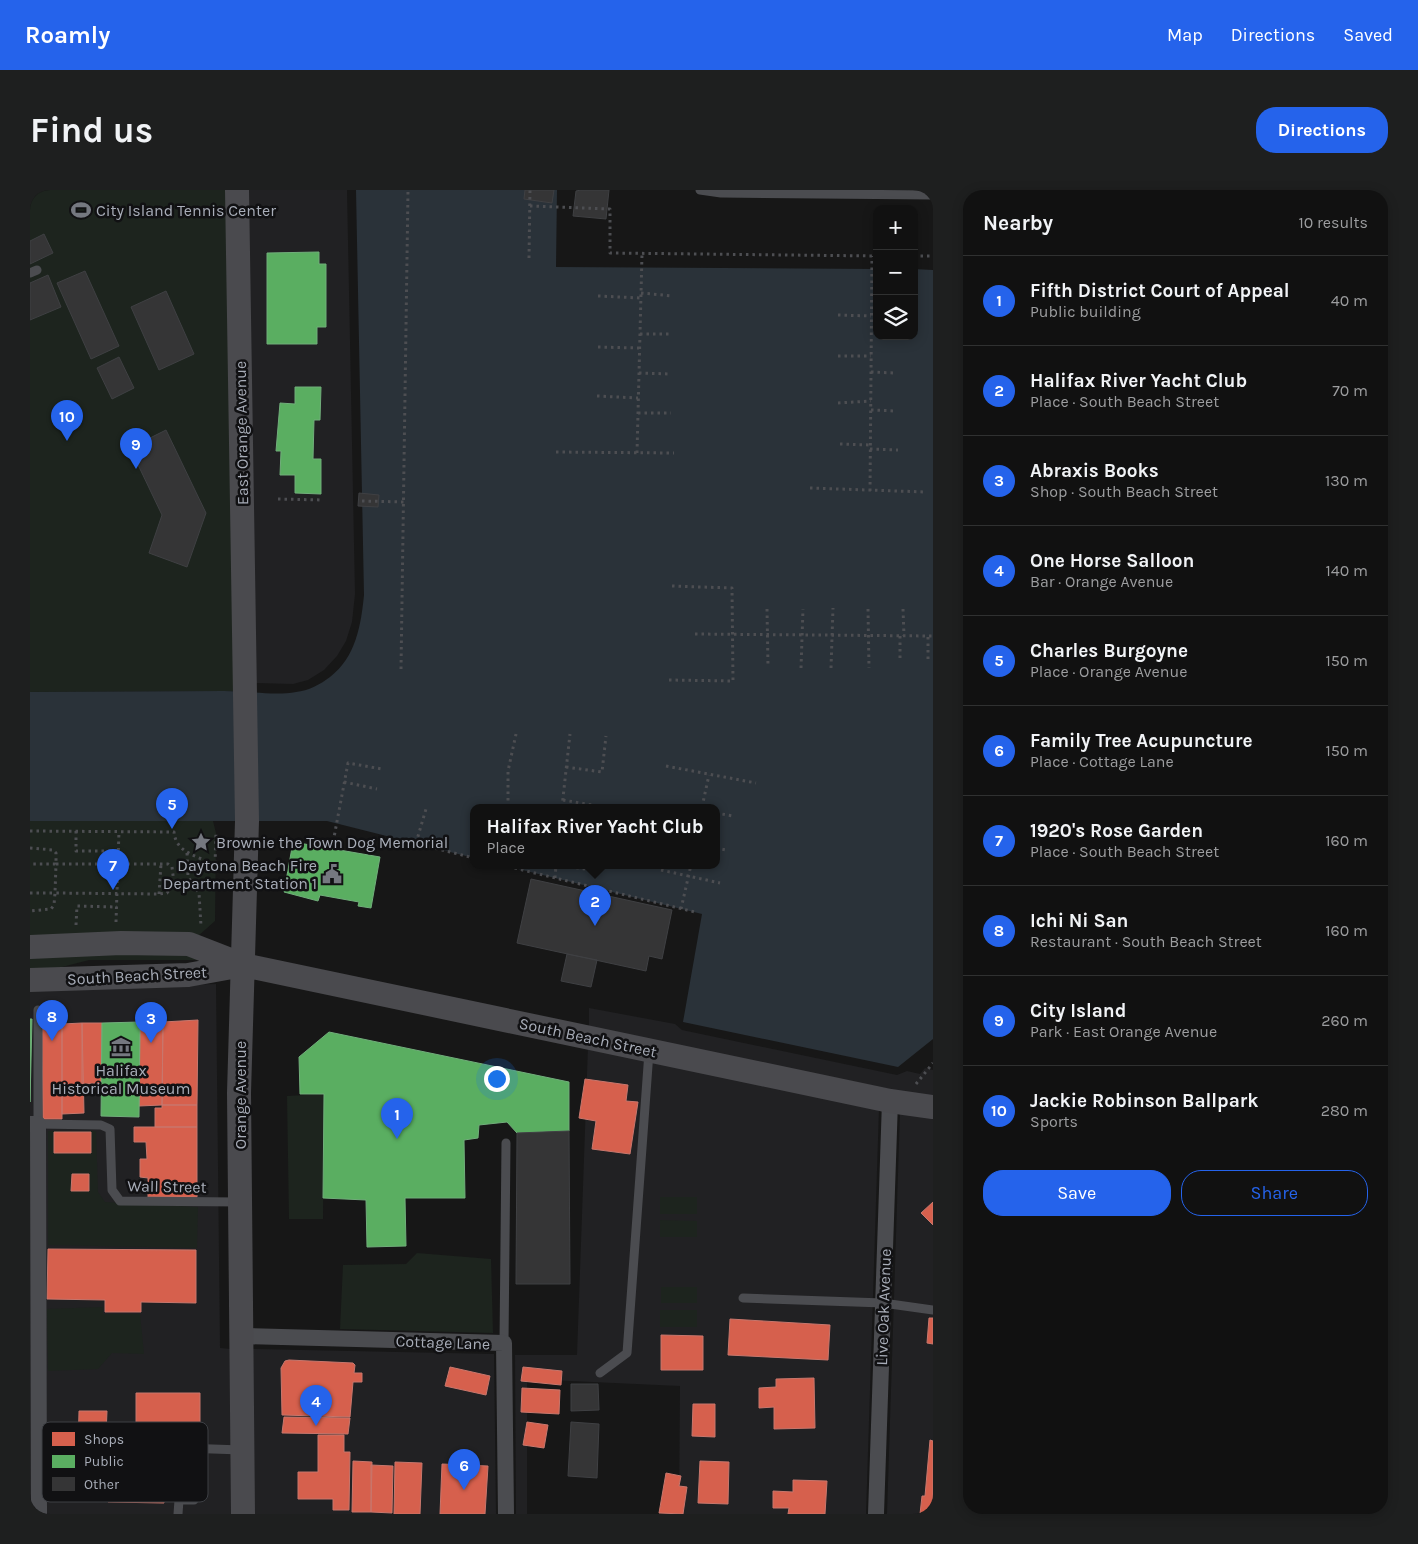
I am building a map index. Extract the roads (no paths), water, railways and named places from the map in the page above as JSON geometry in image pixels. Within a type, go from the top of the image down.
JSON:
[{"type":"street","name":"East Orange Avenue","points":[[238,190],[246,676]]},
{"type":"street","name":"Orange Avenue","points":[[243,1514],[239,1093],[247,835],[246,676]]},
{"type":"street","name":"South Beach Street","points":[[30,947],[189,944],[243,965],[890,1101],[933,1107]]},
{"type":"street","name":"South Beach Street","points":[[30,980],[188,975],[243,965]]},
{"type":"street","name":"Live Oak Avenue","points":[[876,1514],[890,1101]]},
{"type":"street","points":[[34,1124],[39,1514]]},
{"type":"street","name":"Cottage Lane","points":[[242,1336],[504,1343],[506,1514]]},
{"type":"lane","points":[[700,190],[722,193],[933,195]]},
{"type":"lane","points":[[34,1124],[38,1010]]},
{"type":"lane","points":[[600,1373],[627,1353],[650,1050]]},
{"type":"lane","name":"Wall Street","points":[[34,1124],[101,1126],[110,1129],[112,1190],[120,1200],[240,1202]]},
{"type":"lane","points":[[504,1343],[506,1143]]},
{"type":"lane","points":[[743,1298],[883,1303],[933,1310]]},
{"type":"lane","points":[[208,1449],[242,1450]]},
{"type":"place","name":"City Island Tennis Center","points":[[81,210]]},
{"type":"place","name":"Jackie Robinson Ballpark","points":[[67,441]]},
{"type":"place","name":"City Island","points":[[136,469]]},
{"type":"place","name":"Charles Burgoyne","points":[[172,829]]},
{"type":"place","name":"Brownie the Town Dog Memorial","points":[[201,842]]},
{"type":"place","name":"Daytona Beach Fire Department Station 1","points":[[332,874]]},
{"type":"place","name":"1920's Rose Garden","points":[[113,890]]},
{"type":"place","name":"Halifax River Yacht Club","points":[[595,926]]},
{"type":"place","name":"Ichi Ni San","points":[[52,1041]]},
{"type":"place","name":"Abraxis Books","points":[[151,1043]]},
{"type":"place","name":"Halifax Historical Museum","points":[[121,1047]]},
{"type":"place","name":"Fifth District Court of Appeal","points":[[397,1139]]},
{"type":"place","name":"One Horse Salloon","points":[[316,1426]]},
{"type":"place","name":"Family Tree Acupuncture","points":[[464,1490]]}]
